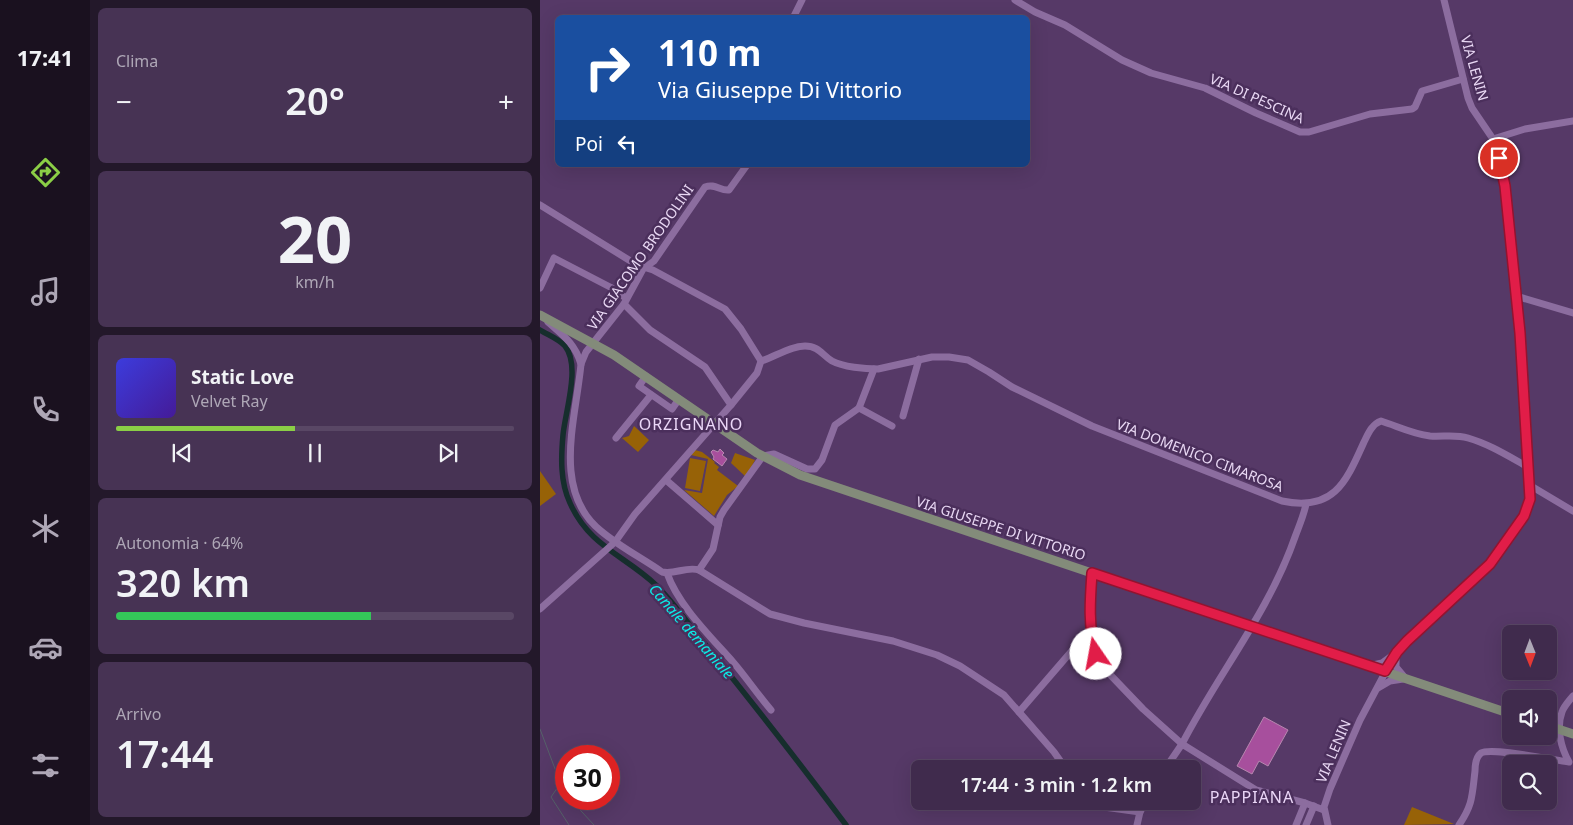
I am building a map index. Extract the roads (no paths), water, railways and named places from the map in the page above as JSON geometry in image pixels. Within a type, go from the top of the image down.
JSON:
[{"type":"main road","name":"VIA GIUSEPPE DI VITTORIO","points":[[540,315],[594,343],[763,456],[810,478],[1502,711]]},
{"type":"main road","points":[[1559,730],[1573,734]]},
{"type":"street","points":[[794,15],[802,0]]},
{"type":"street","name":"VIA DI PESCINA","points":[[1015,0],[1065,25],[1122,60],[1151,73],[1205,88],[1262,116],[1305,133],[1364,115],[1414,108],[1422,91],[1463,79]]},
{"type":"street","name":"VIA LENIN","points":[[1368,666],[1382,662],[1397,652],[1490,564],[1527,510],[1530,499],[1531,486],[1528,467],[1521,342],[1505,186],[1493,139],[1472,108],[1444,0]]},
{"type":"street","points":[[1493,139],[1525,129],[1573,121]]},
{"type":"street","name":"VIA GIACOMO BRODOLINI","points":[[667,573],[612,544],[584,512],[573,486],[571,449],[581,364],[586,352],[625,301],[643,269],[654,261],[705,187],[714,185],[722,190],[729,190],[746,167]]},
{"type":"street","points":[[540,205],[643,269],[653,270],[725,309],[741,329],[761,361],[757,373],[731,405],[612,544],[540,608]]},
{"type":"street","points":[[540,288],[554,258],[610,287],[650,330],[705,367],[731,405]]},
{"type":"street","points":[[1516,296],[1573,313]]},
{"type":"street","points":[[540,315],[576,350],[581,364]]},
{"type":"street","points":[[576,350],[585,338]]},
{"type":"street","name":"VIA DOMENICO CIMAROSA","points":[[761,361],[795,347],[809,346],[817,348],[835,362],[874,369],[940,356],[968,360],[1012,387],[1092,426],[1273,498],[1306,504]]},
{"type":"street","points":[[903,416],[919,359]]},
{"type":"street","points":[[699,570],[713,549],[718,525],[724,510],[763,456],[774,454],[808,469],[815,469],[822,460],[835,424],[859,408],[874,369]]},
{"type":"street","points":[[646,376],[639,386],[651,395],[672,409],[679,399]]},
{"type":"street","points":[[616,438],[651,395]]},
{"type":"street","points":[[859,408],[892,426]]},
{"type":"street","points":[[1171,760],[1252,627],[1284,566],[1306,504],[1328,496],[1342,485],[1371,428],[1381,421],[1422,435],[1456,435],[1498,450],[1528,467]]},
{"type":"street","points":[[666,480],[718,525]]},
{"type":"street","points":[[1531,486],[1573,511]]},
{"type":"street","points":[[771,710],[707,633],[674,589],[667,573],[688,568],[699,570],[765,612],[775,616],[893,641],[953,662],[998,690],[1060,760]]},
{"type":"street","points":[[1092,573],[1089,602],[1091,637],[1098,662],[1105,671],[1182,744],[1256,790],[1324,810],[1328,825]]},
{"type":"street","points":[[1019,712],[1076,646],[1091,637]]},
{"type":"street","points":[[1397,652],[1396,666],[1406,679]]},
{"type":"street","name":"VIA LENIN","points":[[1324,810],[1344,757],[1385,671],[1397,652]]},
{"type":"street","points":[[1368,666],[1377,677],[1376,689]]},
{"type":"street","points":[[1376,689],[1390,681],[1406,679]]},
{"type":"street","points":[[1571,762],[1562,748],[1559,730],[1561,713],[1573,696]]},
{"type":"street","points":[[1459,825],[1470,808],[1476,764],[1482,752],[1495,751],[1571,762]]},
{"type":"street","points":[[1296,825],[1305,803]]},
{"type":"street","points":[[1306,825],[1314,806]]},
{"type":"street","points":[[1126,810],[1140,812],[1136,825]]},
{"type":"waterway","name":"Canale demaniale","points":[[540,330],[557,339],[565,346],[570,355],[572,377],[563,435],[562,469],[564,487],[578,518],[597,540],[644,575],[670,600],[846,825]]},
{"type":"waterway","points":[[540,729],[555,769]]},
{"type":"waterway","points":[[555,791],[551,797],[555,803]]},
{"type":"waterway","points":[[559,810],[569,825]]},
{"type":"waterway","points":[[580,810],[594,825]]},
{"type":"district","name":"ORZIGNANO","points":[[691,424]]},
{"type":"district","name":"PAPPIANA","points":[[1252,797]]}]
